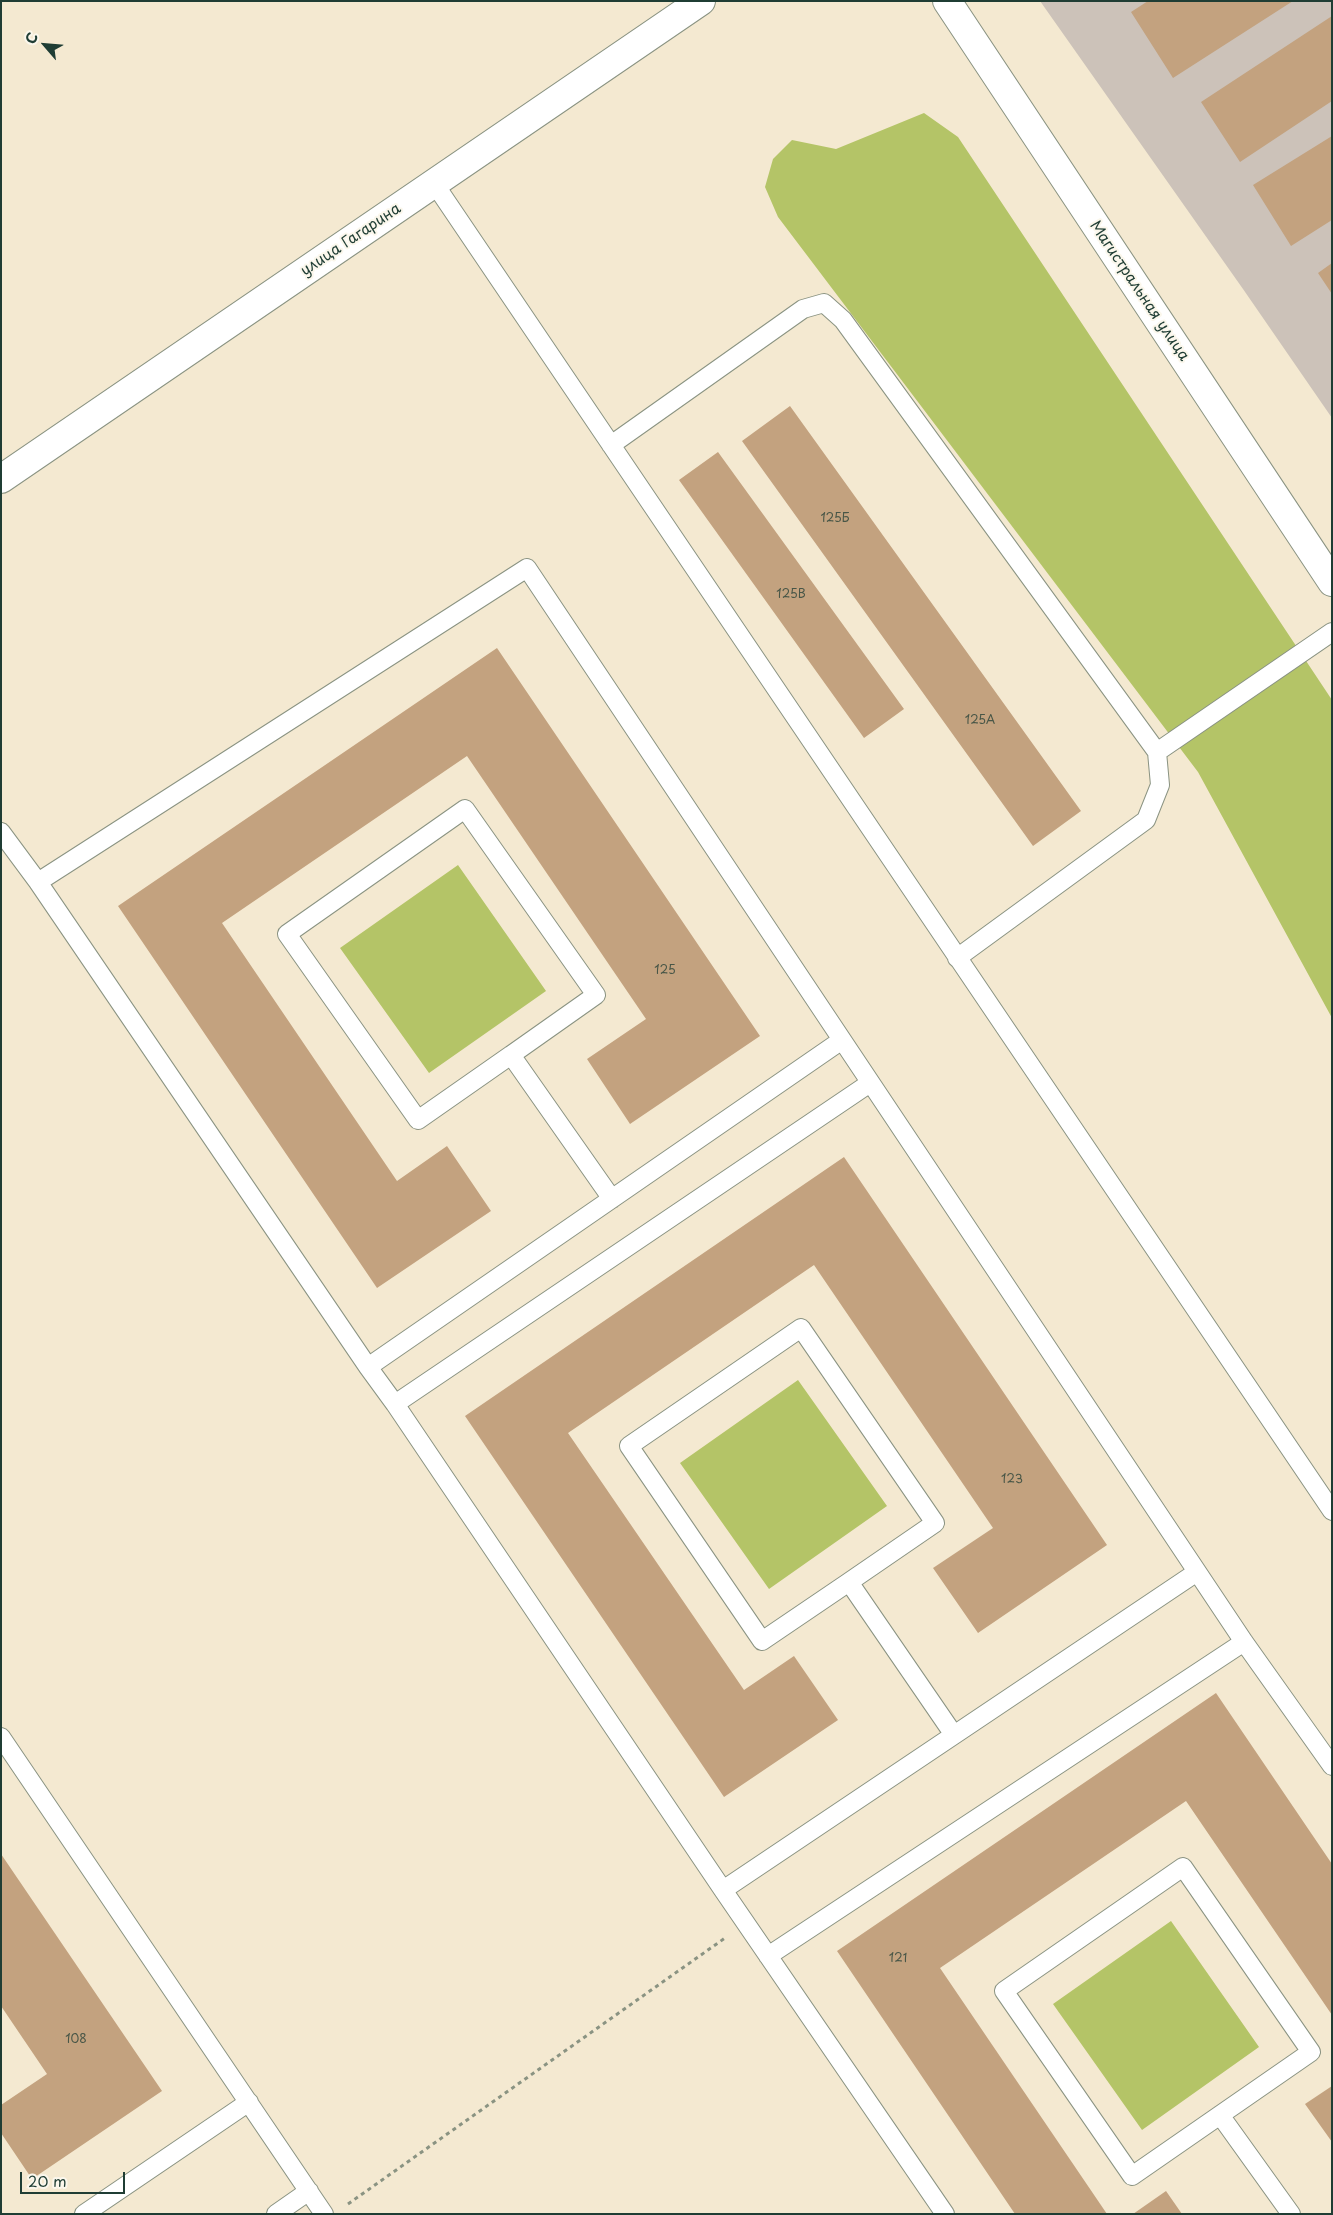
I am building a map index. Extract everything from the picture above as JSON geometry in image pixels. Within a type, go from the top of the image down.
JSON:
[{"type":"street","name":"улица Гагарина","points":[[1,479],[701,1]]},
{"type":"street","name":"Магистральная улица","points":[[947,1],[1332,582]]},
{"type":"lane","points":[[434,184],[1332,1511]]},
{"type":"lane","points":[[611,445],[803,310],[824,303],[843,320],[1157,752],[1160,785],[1146,820],[957,958]]},
{"type":"lane","points":[[38,882],[527,568],[1244,1642],[1332,1766]]},
{"type":"lane","points":[[1157,752],[1332,632]]},
{"type":"lane","points":[[465,809],[596,995],[511,1055],[418,1120],[287,934],[465,809]]},
{"type":"lane","points":[[1,832],[38,882],[395,1404],[746,1924],[945,2214]]},
{"type":"lane","points":[[368,1367],[842,1040]]},
{"type":"lane","points":[[511,1055],[612,1199]]},
{"type":"lane","points":[[395,1404],[870,1083]]},
{"type":"lane","points":[[801,1328],[935,1523],[849,1582],[762,1641],[629,1446],[801,1328]]},
{"type":"lane","points":[[723,1890],[1197,1572]]},
{"type":"lane","points":[[849,1582],[954,1735]]},
{"type":"lane","points":[[768,1956],[1244,1642]]},
{"type":"lane","points":[[1,1737],[324,2214]]},
{"type":"lane","points":[[1182,1867],[1311,2052],[1220,2115],[1132,2176],[1004,1991],[1182,1867]]},
{"type":"lane","points":[[84,2214],[249,2102]]},
{"type":"lane","points":[[1220,2115],[1291,2214]]},
{"type":"lane","points":[[276,2214],[309,2191]]},
{"type":"path","points":[[342,2208],[746,1924]]},
{"type":"shaded area","points":[[1040,1],[1332,1],[1332,418],[1243,289]]},
{"type":"green space","points":[[924,113],[958,137],[1332,700],[1332,1018],[1198,772],[778,217],[765,187],[773,159],[792,140],[836,149]]},
{"type":"green space","points":[[458,865],[546,991],[429,1073],[340,948]]},
{"type":"green space","points":[[798,1380],[887,1506],[769,1589],[680,1463]]},
{"type":"green space","points":[[1171,1921],[1259,2047],[1142,2130],[1053,2004]]},
{"type":"building","points":[[1148,1],[1293,1],[1173,78],[1131,12]]},
{"type":"building","points":[[1332,16],[1332,101],[1240,162],[1201,102]]},
{"type":"building","points":[[1332,136],[1332,220],[1291,246],[1253,185]]},
{"type":"building","points":[[1332,263],[1332,294],[1318,273]]},
{"type":"building","points":[[790,406],[1081,811],[1033,846],[742,441]]},
{"type":"building","points":[[718,452],[904,709],[864,738],[679,480]]},
{"type":"building","points":[[497,648],[760,1036],[630,1124],[587,1059],[646,1019],[467,756],[222,923],[397,1181],[447,1146],[491,1211],[377,1288],[118,906]]},
{"type":"building","points":[[844,1157],[1107,1545],[978,1633],[933,1568],[993,1528],[814,1265],[568,1433],[744,1690],[794,1656],[838,1720],[724,1797],[465,1416]]},
{"type":"building","points":[[1216,1693],[1332,1864],[1332,2015],[1186,1801],[940,1968],[1107,2214],[1015,2214],[837,1951]]},
{"type":"building","points":[[1,1854],[162,2091],[32,2179],[1,2133],[1,2105],[47,2074],[1,2006]]},
{"type":"building","points":[[1332,2086],[1332,2142],[1305,2104]]},
{"type":"building","points":[[1166,2191],[1182,2214],[1133,2214]]}]
